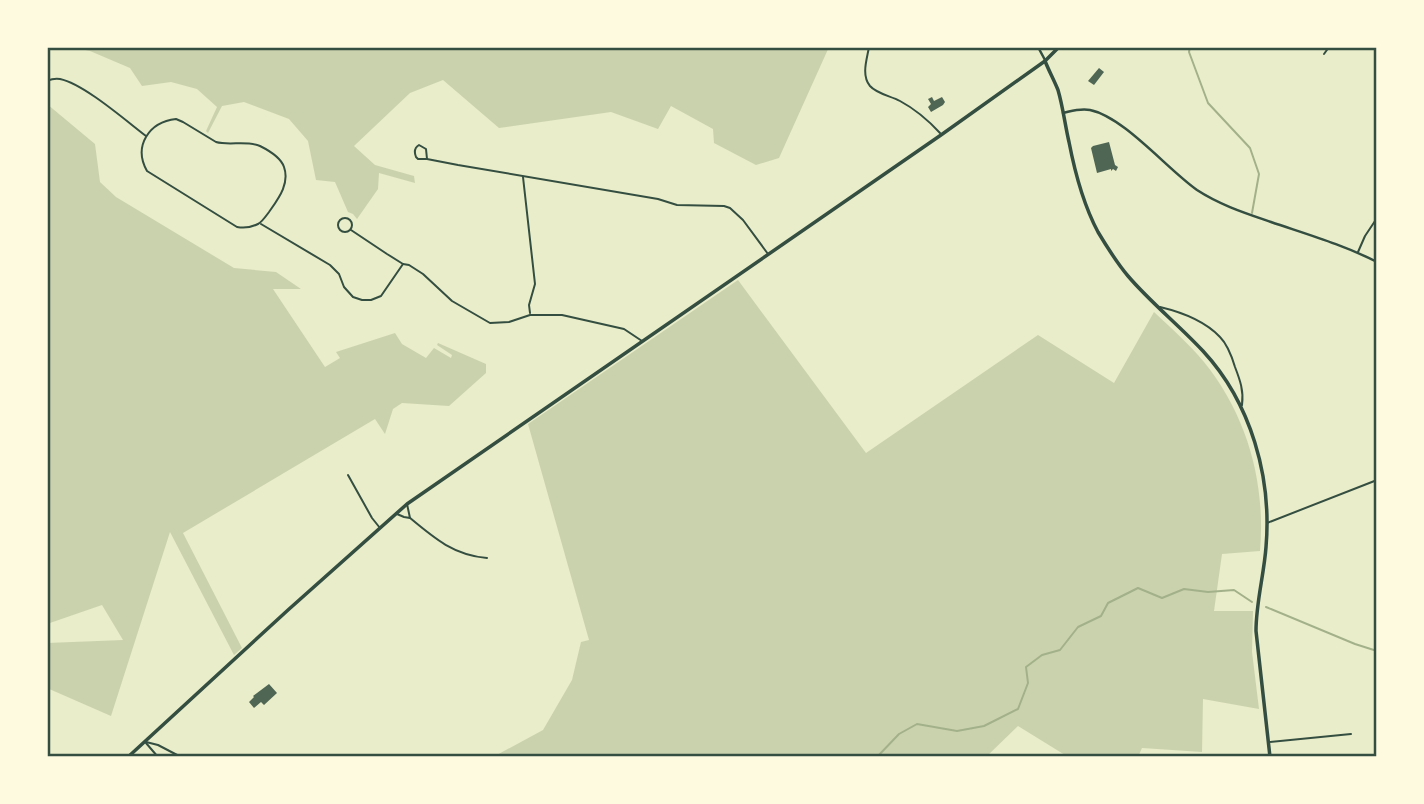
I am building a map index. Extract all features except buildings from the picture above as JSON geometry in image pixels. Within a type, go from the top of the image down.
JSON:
[{"type":"main road","points":[[1038,47],[1058,89],[1073,163],[1089,214],[1098,231],[1131,280],[1210,359],[1228,384],[1251,430],[1267,502],[1266,547],[1256,631],[1270,757]]},
{"type":"main road","points":[[128,757],[407,504],[941,135],[1045,61],[1059,47]]},
{"type":"main road","points":[[1063,113],[1087,109],[1101,114],[1135,136],[1190,184],[1219,203],[1377,262]]},
{"type":"street","points":[[869,47],[865,72],[870,86],[911,108],[929,121],[941,135]]},
{"type":"street","points":[[1324,54],[1329,47]]},
{"type":"street","points":[[49,80],[58,78],[90,94],[146,136]]},
{"type":"street","points":[[176,119],[216,142],[259,145],[279,158],[284,164],[285,185],[260,223],[236,227],[151,173],[141,157],[146,136],[158,124],[176,119]]},
{"type":"street","points":[[427,159],[658,199],[677,205],[724,205],[737,212],[768,254]]},
{"type":"street","points":[[523,176],[535,284],[528,305],[530,315]]},
{"type":"street","points":[[344,218],[350,220],[351,229],[341,231],[338,228],[339,221],[344,218]]},
{"type":"street","points":[[1357,253],[1364,236],[1377,218]]},
{"type":"street","points":[[260,223],[330,265],[339,274],[346,292],[353,298],[371,300],[381,296],[403,264]]},
{"type":"street","points":[[351,229],[403,264],[409,264],[452,301],[490,323],[509,322],[530,315],[562,315],[624,329],[642,341]]},
{"type":"street","points":[[1158,307],[1192,318],[1221,337],[1241,381],[1241,410]]},
{"type":"street","points":[[348,475],[380,528]]},
{"type":"street","points":[[1267,523],[1377,480]]},
{"type":"street","points":[[407,504],[410,518]]},
{"type":"street","points":[[396,513],[410,518],[455,550],[487,558]]},
{"type":"street","points":[[1268,743],[1351,734]]},
{"type":"street","points":[[145,742],[158,745],[181,757]]},
{"type":"street","points":[[145,742],[158,757]]},
{"type":"street","points":[[167,755],[172,753]]},
{"type":"street","points":[[141,757],[151,757]]},
{"type":"green space","points":[[71,47],[829,47],[779,158],[756,165],[714,143],[713,129],[671,106],[658,129],[611,112],[499,128],[443,80],[410,93],[354,146],[375,165],[414,176],[415,183],[379,173],[378,189],[357,219],[348,212],[335,182],[316,180],[308,141],[289,119],[244,102],[222,106],[208,133],[206,131],[217,107],[197,89],[171,82],[142,86],[130,68],[90,51]]},
{"type":"green space","points":[[47,104],[95,144],[100,182],[116,197],[234,268],[276,272],[301,289],[273,289],[325,367],[340,358],[336,352],[395,333],[402,344],[426,358],[434,348],[451,358],[452,355],[437,345],[438,343],[486,364],[486,373],[449,406],[402,403],[393,409],[385,434],[375,419],[183,533],[242,648],[234,655],[170,532],[111,716],[47,688],[47,643],[123,640],[102,605],[47,624]]},
{"type":"green space","points":[[738,280],[866,453],[1038,335],[1114,383],[1154,312],[1198,355],[1219,383],[1232,404],[1250,451],[1260,500],[1260,551],[1222,554],[1214,611],[1253,611],[1252,652],[1259,709],[1203,699],[1202,752],[1142,748],[1138,757],[1065,755],[1018,726],[986,757],[493,757],[543,730],[572,680],[581,642],[589,640],[528,424]]},
{"type":"waterway","points":[[1190,47],[1189,52],[1208,103],[1250,148],[1259,174],[1252,213]]},
{"type":"waterway","points":[[877,757],[899,734],[917,724],[957,731],[984,726],[1018,709],[1028,683],[1026,667],[1042,655],[1060,650],[1078,627],[1101,616],[1108,603],[1138,588],[1162,598],[1184,589],[1208,592],[1234,590],[1252,602]]},
{"type":"waterway","points":[[1266,607],[1377,651]]}]
